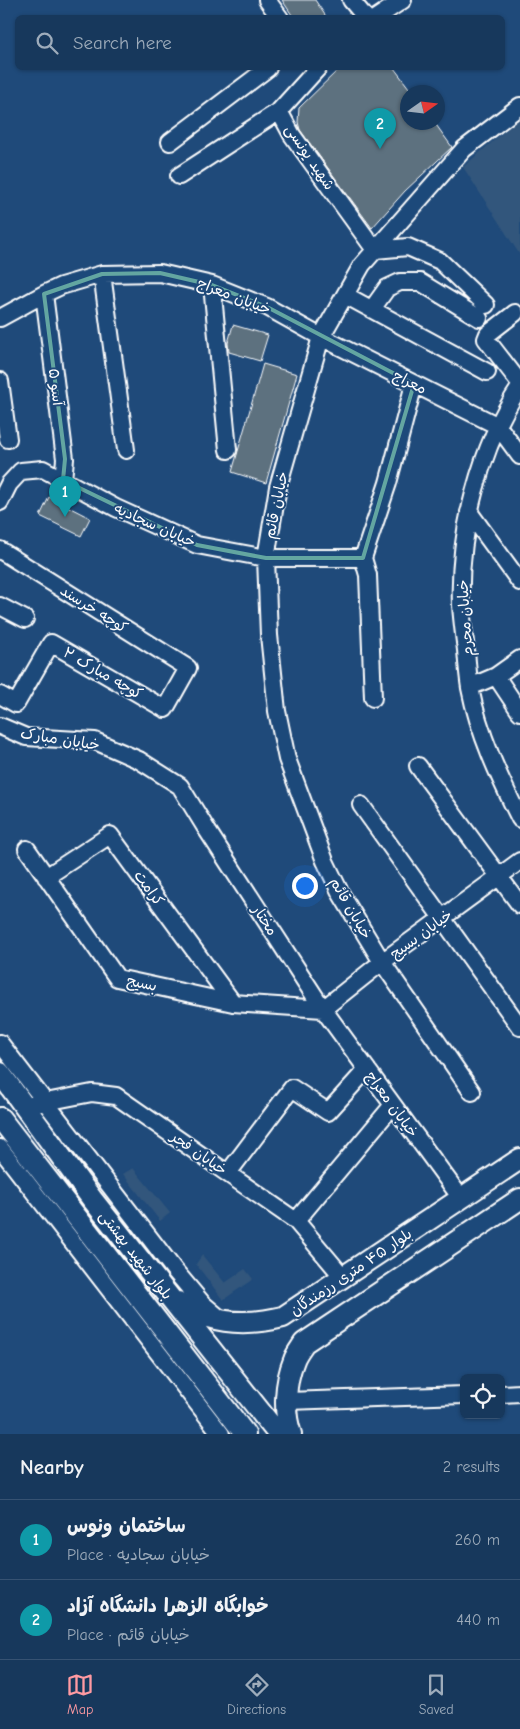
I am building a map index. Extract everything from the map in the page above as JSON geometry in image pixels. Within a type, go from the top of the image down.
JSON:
[{"type":"main road","name":"بلوار شهید بهشتی","points":[[0,1073],[92,1199],[278,1434]]},
{"type":"main road","name":"بلوار شهید بهشتی","points":[[0,1118],[246,1434]]},
{"type":"main road","name":"بلوار ۴۵ متری رزمندگان","points":[[168,1295],[186,1308],[208,1318],[261,1322],[283,1317],[520,1159]]},
{"type":"main road","points":[[291,1434],[287,1423],[289,1376],[294,1358],[304,1342],[520,1199]]},
{"type":"main road","points":[[368,1261],[368,1270],[373,1282],[388,1287]]},
{"type":"street","points":[[267,0],[278,15]]},
{"type":"street","points":[[351,0],[364,15]]},
{"type":"street","points":[[381,15],[404,0]]},
{"type":"street","points":[[170,142],[265,70]]},
{"type":"street","name":"شهید یونسی","points":[[316,70],[280,111],[292,135],[375,250]]},
{"type":"street","name":"خیابان قائم","points":[[472,1092],[382,962],[341,894],[325,861],[287,759],[277,711],[269,635],[266,558],[278,487],[321,337],[362,265],[464,149],[520,106]]},
{"type":"street","points":[[179,176],[280,111]]},
{"type":"street","points":[[372,309],[387,288],[400,282],[420,282],[482,312],[440,261],[408,247],[375,250]]},
{"type":"street","name":"خیابان معراج","points":[[0,318],[61,286],[102,274],[160,273],[212,284],[267,307],[321,337]]},
{"type":"street","points":[[102,274],[126,450]]},
{"type":"street","points":[[212,284],[228,450]]},
{"type":"street","name":"آسو ۵","points":[[44,294],[65,459],[63,480]]},
{"type":"street","points":[[345,295],[487,372]]},
{"type":"street","points":[[515,313],[488,334],[486,339],[520,383]]},
{"type":"street","name":"معراج","points":[[321,337],[498,426]]},
{"type":"street","points":[[0,380],[8,439]]},
{"type":"street","points":[[373,698],[368,576],[363,558],[388,483],[414,384]]},
{"type":"street","name":"خیابان محرم","points":[[520,387],[487,450],[469,512],[462,574],[461,605],[470,688],[498,774],[520,819]]},
{"type":"street","points":[[498,426],[520,456]]},
{"type":"street","name":"خیابان سجادیه","points":[[0,502],[9,484],[22,471],[42,469],[116,508],[197,544],[266,558],[363,558]]},
{"type":"street","points":[[469,512],[520,582]]},
{"type":"street","name":"کوچه خرسند","points":[[0,550],[188,668]]},
{"type":"street","points":[[0,606],[24,619]]},
{"type":"street","name":"کوچه مبارک ۲","points":[[0,695],[16,704],[51,643],[165,709],[188,668]]},
{"type":"street","points":[[470,688],[496,676],[520,659]]},
{"type":"street","points":[[496,676],[520,712]]},
{"type":"street","name":"خیابان مبارک","points":[[0,726],[26,737],[94,741],[139,760],[180,786],[207,830]]},
{"type":"street","points":[[418,766],[520,905]]},
{"type":"street","points":[[361,805],[520,1027]]},
{"type":"street","name":"مختار","points":[[207,830],[323,1009]]},
{"type":"street","name":"کرامت","points":[[46,877],[110,835],[234,1003]]},
{"type":"street","name":"بسیج","points":[[27,848],[117,978],[234,1003],[323,1009]]},
{"type":"street","name":"خیابان بسیج","points":[[323,1009],[382,962],[520,861]]},
{"type":"street","name":"خیابان معراج","points":[[323,1009],[461,1198]]},
{"type":"street","points":[[0,1043],[176,1272],[202,1303],[222,1320]]},
{"type":"street","points":[[228,1172],[292,1088],[328,1112],[367,1069]]},
{"type":"street","name":"خیابان فجر","points":[[25,1106],[92,1093],[116,1096],[228,1172],[296,1222],[343,1277]]},
{"type":"street","points":[[296,1222],[394,1105]]},
{"type":"street","points":[[0,1148],[221,1434]]},
{"type":"street","points":[[505,1394],[520,1393]]},
{"type":"street","points":[[287,1401],[460,1395]]},
{"type":"highlighted area","points":[[160,273],[212,285],[267,307],[414,384],[363,558],[266,558],[197,545],[63,480],[65,459],[44,294],[102,274]]},
{"type":"shaded area","points":[[520,118],[520,255],[463,167]]},
{"type":"shaded area","points":[[133,1168],[170,1213],[160,1221],[123,1174]]},
{"type":"shaded area","points":[[202,1255],[225,1283],[245,1269],[253,1279],[223,1300],[196,1264]]},
{"type":"building","points":[[282,0],[315,0],[325,15],[292,15]]},
{"type":"building","points":[[338,70],[396,70],[407,85],[400,85],[400,130],[440,130],[452,147],[405,191],[372,228],[300,130],[298,122],[299,108]]},
{"type":"building","points":[[233,325],[268,335],[260,361],[229,352],[228,343]]},
{"type":"building","points":[[263,364],[297,374],[266,483],[232,472]]},
{"type":"building","points":[[49,497],[90,518],[81,536],[40,516]]},
{"type":"place","name":"خوابگاه الزهرا دانشگاه آزاد","points":[[380,149]]},
{"type":"place","name":"ساختمان ونوس","points":[[65,517]]}]
